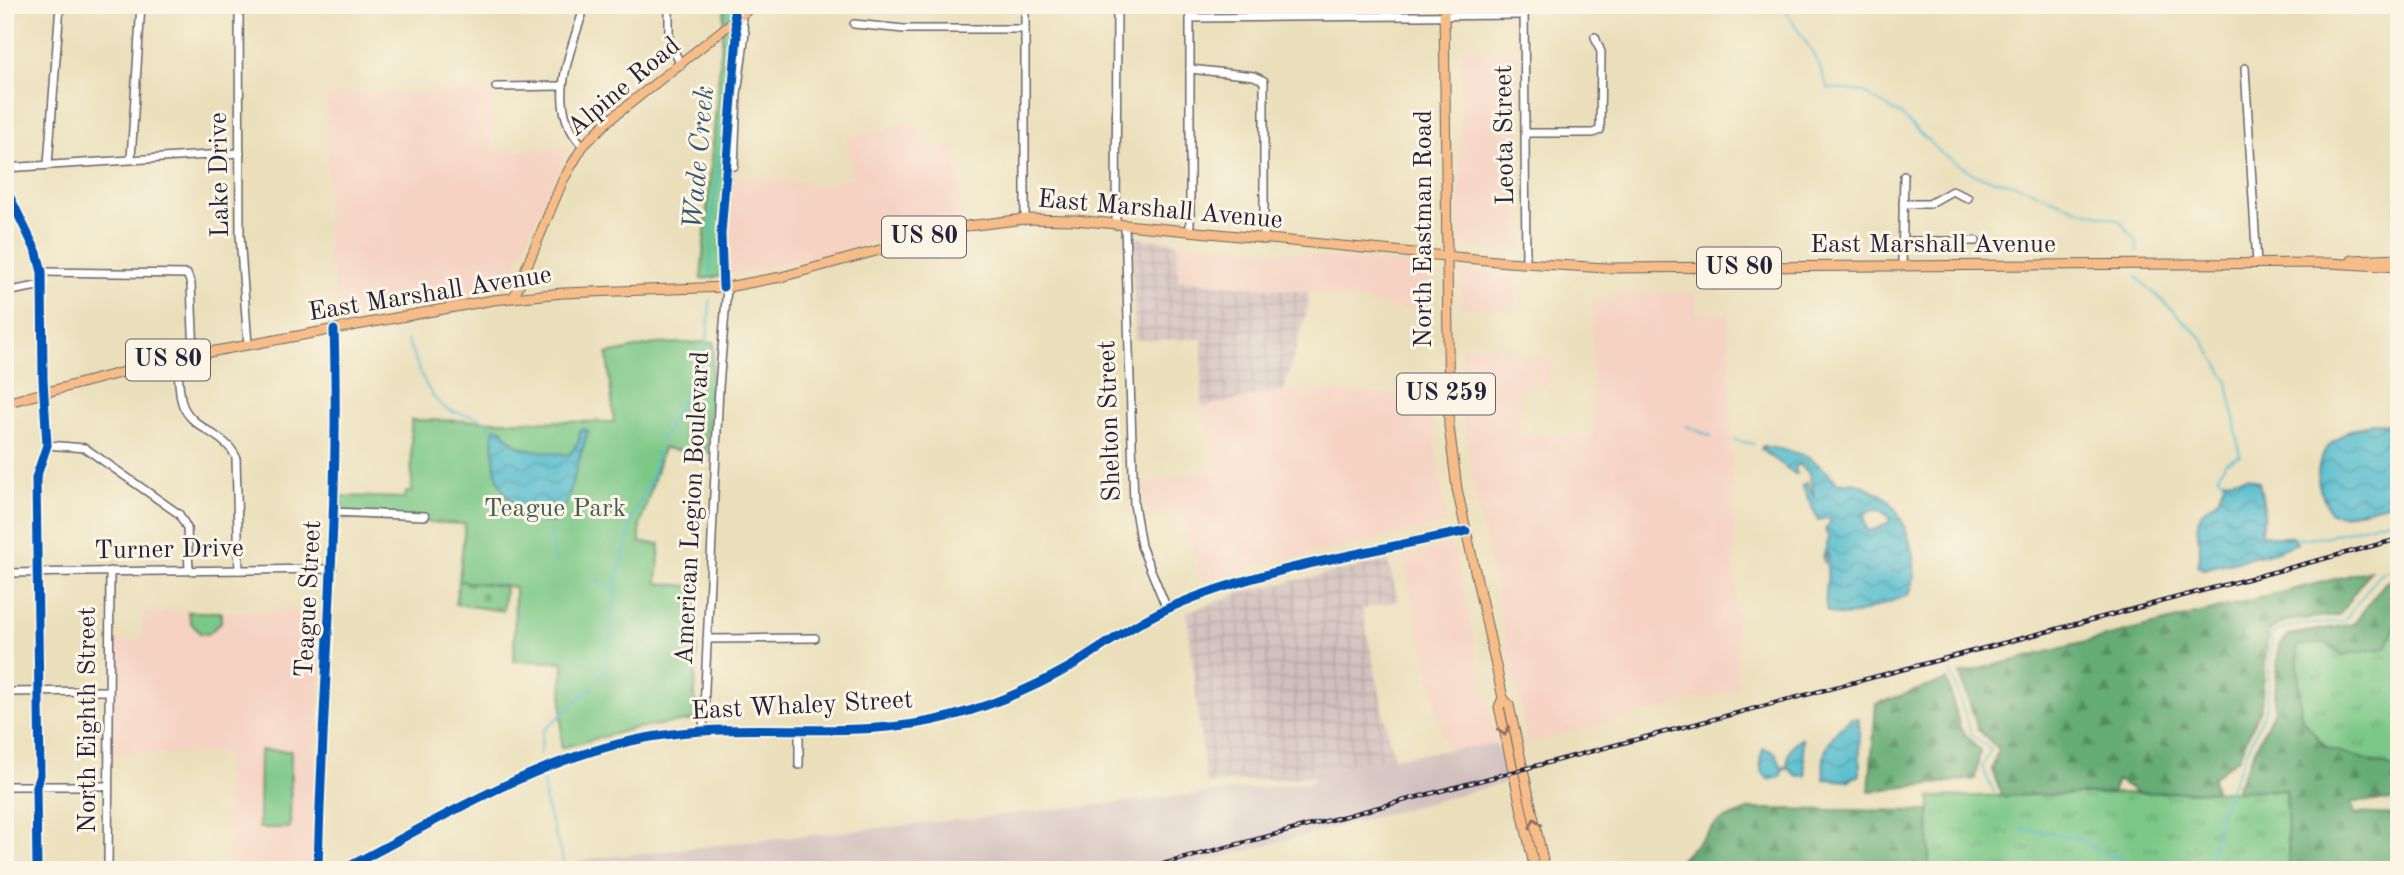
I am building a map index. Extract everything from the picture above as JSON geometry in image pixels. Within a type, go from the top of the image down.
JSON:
[{"type":"main road","name":"Alpine Road","points":[[514,297],[563,180],[583,146],[608,121],[754,5]]},
{"type":"main road","name":"North Eastman Road","points":[[1444,10],[1448,417],[1465,531],[1503,698],[1509,705],[1545,870]]},
{"type":"main road","name":"East Marshall Avenue","points":[[5,403],[177,358],[514,297],[727,287],[790,275],[955,229],[1026,219],[1120,225],[1526,264],[1686,269],[2329,263],[2399,258]]},
{"type":"main road","name":"East Marshall Avenue","points":[[2329,263],[2399,267]]},
{"type":"main road","name":"North Eastman Road","points":[[1503,698],[1499,707],[1535,870]]},
{"type":"street","points":[[48,164],[60,5]]},
{"type":"street","points":[[131,159],[141,5]]},
{"type":"street","name":"Lake Drive","points":[[239,5],[240,235],[248,345]]},
{"type":"street","points":[[583,146],[574,135],[562,104],[561,86],[585,5]]},
{"type":"street","points":[[669,5],[669,41],[681,65]]},
{"type":"street","points":[[1025,5],[1026,219]]},
{"type":"street","name":"Shelton Street","points":[[1117,5],[1120,225],[1134,504],[1141,545],[1167,609]]},
{"type":"street","points":[[1190,5],[1190,232]]},
{"type":"street","points":[[1264,5],[1264,17]]},
{"type":"street","points":[[1347,5],[1347,15]]},
{"type":"street","name":"Leota Street","points":[[1524,5],[1526,264]]},
{"type":"street","points":[[1190,18],[1444,10],[1524,15]]},
{"type":"street","points":[[734,166],[737,94],[745,30],[741,17]]},
{"type":"street","points":[[854,24],[904,29],[1025,29]]},
{"type":"street","points":[[1526,133],[1600,131],[1601,52],[1595,37]]},
{"type":"street","points":[[2245,68],[2257,264]]},
{"type":"street","points":[[1190,69],[1261,78],[1265,89],[1264,240]]},
{"type":"street","points":[[496,87],[561,86]]},
{"type":"street","points":[[5,168],[240,153]]},
{"type":"street","points":[[1902,266],[1904,176]]},
{"type":"street","points":[[5,187],[10,207],[35,249],[43,285],[47,444],[36,478],[40,775],[36,786],[37,870]]},
{"type":"street","points":[[1903,204],[1929,204],[1952,191],[1968,198]]},
{"type":"street","points":[[1902,241],[1976,241]]},
{"type":"street","points":[[42,272],[187,274],[191,284],[194,355]]},
{"type":"street","points":[[5,292],[43,285]]},
{"type":"street","name":"American Legion Boulevard","points":[[703,731],[719,379],[727,287]]},
{"type":"street","name":"Teague Street","points":[[318,870],[321,755],[333,569],[334,330]]},
{"type":"street","points":[[177,358],[181,399],[186,411],[225,442],[236,457],[240,570]]},
{"type":"street","points":[[47,444],[85,448],[179,514],[188,532],[189,570]]},
{"type":"street","points":[[334,512],[425,516]]},
{"type":"street","name":"East Whaley Street","points":[[342,870],[555,764],[634,740],[703,731],[907,725],[983,706],[1049,678],[1167,609],[1250,580],[1465,531]]},
{"type":"street","name":"Turner Drive","points":[[5,573],[333,569]]},
{"type":"street","name":"North Eighth Street","points":[[108,870],[107,691],[110,571]]},
{"type":"street","points":[[707,639],[815,638]]},
{"type":"street","points":[[5,692],[107,691]]},
{"type":"street","points":[[799,730],[799,765]]},
{"type":"street","points":[[5,786],[107,786]]},
{"type":"shaded area","points":[[1461,49],[1517,50],[1520,104],[1495,104],[1495,131],[1520,131],[1521,251],[1463,247],[1459,240]]},
{"type":"shaded area","points":[[491,92],[493,151],[567,149],[510,278],[504,279],[505,286],[335,319],[334,268],[327,268],[327,94]]},
{"type":"shaded area","points":[[917,122],[922,147],[954,146],[963,216],[809,259],[724,276],[723,234],[731,177],[810,182],[810,189],[853,177],[846,137]]},
{"type":"shaded area","points":[[1132,237],[1177,242],[1178,280],[1308,292],[1308,306],[1284,390],[1202,407],[1202,339],[1135,340]]},
{"type":"shaded area","points":[[1177,242],[1428,266],[1432,270],[1431,313],[1309,292],[1178,280]]},
{"type":"shaded area","points":[[1462,270],[1517,275],[1515,311],[1460,307]]},
{"type":"shaded area","points":[[1614,293],[1695,293],[1696,313],[1728,313],[1738,689],[1528,743],[1470,469],[1462,409],[1461,346],[1516,347],[1516,355],[1549,358],[1547,387],[1521,387],[1522,436],[1593,436],[1592,300],[1613,300]]},
{"type":"shaded area","points":[[1284,390],[1430,396],[1446,524],[1259,566],[1203,582],[1179,509],[1146,517],[1143,483],[1216,469],[1202,407]]},
{"type":"shaded area","points":[[1447,545],[1454,549],[1497,744],[1446,752],[1403,556]]},
{"type":"shaded area","points":[[1388,561],[1398,601],[1362,609],[1394,760],[1313,768],[1313,776],[1206,784],[1187,612],[1246,591]]},
{"type":"shaded area","points":[[143,611],[326,611],[315,760],[314,870],[227,870],[226,753],[110,754],[114,640],[142,640]]},
{"type":"shaded area","points":[[1497,744],[1507,782],[1173,870],[547,870],[589,859],[1313,782],[1312,768]]},
{"type":"green space","points":[[725,5],[740,5],[731,177],[723,234],[724,276],[701,279]]},
{"type":"green space","name":"Teague Park","points":[[714,342],[706,455],[663,448],[640,526],[640,543],[660,544],[657,583],[699,587],[694,720],[636,728],[561,748],[563,662],[514,661],[515,587],[459,581],[465,524],[342,518],[342,496],[405,498],[406,492],[412,492],[411,420],[614,422],[607,354],[655,344]]},
{"type":"green space","points":[[2370,570],[2339,615],[2286,621],[2268,632],[2261,707],[2238,758],[2212,778],[2215,791],[2138,793],[2117,780],[2112,793],[2002,796],[1992,770],[1998,749],[1978,729],[1960,674]]},
{"type":"green space","points":[[2399,575],[2397,623],[2386,648],[2341,655],[2327,643],[2297,646],[2301,717],[2326,748],[2395,768],[2399,774],[2399,800],[2352,802],[2353,813],[2399,815],[2399,870],[2289,870],[2286,790],[2235,791],[2274,710],[2279,646],[2289,635],[2353,624],[2385,583]]},
{"type":"green space","points":[[459,581],[505,586],[503,611],[455,604]]},
{"type":"green space","points":[[2399,608],[2399,774],[2395,768],[2326,748],[2301,717],[2297,645],[2325,643],[2341,655],[2397,623]]},
{"type":"green space","points":[[188,612],[221,612],[221,622],[208,634],[200,633],[191,623]]},
{"type":"green space","points":[[1947,680],[1960,728],[1980,751],[1975,779],[1869,791],[1876,704]]},
{"type":"green space","points":[[260,750],[291,751],[290,828],[259,828]]},
{"type":"green space","points":[[2286,790],[2289,870],[1929,870],[1930,797]]},
{"type":"green space","points":[[1750,809],[1929,811],[1929,870],[1670,870],[1718,822]]},
{"type":"water","points":[[2370,423],[2399,424],[2399,501],[2344,515],[2330,513],[2318,480],[2319,464],[2323,455],[2335,440]]},
{"type":"water","points":[[502,429],[514,443],[523,447],[569,455],[579,441],[580,429],[588,430],[566,504],[555,522],[526,514],[504,492],[494,463],[493,430]]},
{"type":"water","points":[[1763,446],[1804,456],[1820,465],[1837,482],[1858,483],[1887,499],[1901,519],[1911,545],[1914,573],[1908,595],[1857,614],[1842,616],[1827,612],[1826,562],[1829,558],[1827,553],[1824,561],[1823,557],[1829,538],[1825,530],[1831,521],[1827,518],[1818,520],[1802,485],[1807,483],[1815,498],[1809,473],[1799,464],[1795,468],[1795,474],[1761,449]],"holes":[[[1879,509],[1889,517],[1889,523],[1871,531],[1866,530],[1864,513]]]},
{"type":"water","points":[[2247,477],[2259,482],[2264,514],[2260,533],[2272,537],[2292,537],[2297,543],[2275,552],[2203,569],[2198,566],[2200,546],[2197,530],[2201,515],[2218,500],[2225,480]]},
{"type":"water","points":[[1851,718],[1859,719],[1860,775],[1847,781],[1824,779],[1824,760],[1828,745],[1837,731]]},
{"type":"water","points":[[1802,738],[1806,776],[1796,776],[1789,768],[1782,769],[1781,777],[1769,780],[1760,765],[1764,748],[1776,753],[1781,766],[1787,766],[1792,746]]},
{"type":"waterway","name":"Wade Creek","points":[[729,5],[729,17]]},
{"type":"waterway","points":[[1782,5],[1816,58],[1828,88],[1862,92],[1900,114],[1941,153],[1977,176],[2014,184],[2077,209],[2119,220],[2137,243],[2137,252]]},
{"type":"waterway","name":"Wade Creek","points":[[710,275],[713,206],[717,187],[729,44]]},
{"type":"waterway","points":[[2137,277],[2202,338],[2228,381],[2240,455],[2226,462],[2218,475],[2224,482]]},
{"type":"waterway","name":"Wade Creek","points":[[661,441],[703,360],[710,300]]},
{"type":"waterway","points":[[407,341],[434,397],[449,410],[477,417],[493,429]]},
{"type":"waterway","points":[[1686,426],[1711,436]]},
{"type":"waterway","points":[[1734,440],[1754,444]]},
{"type":"waterway","name":"Wade Creek","points":[[599,679],[608,665],[617,577],[630,531],[629,526],[653,475],[657,451]]},
{"type":"waterway","points":[[2294,539],[2329,536],[2399,517]]},
{"type":"waterway","points":[[549,529],[555,561]]},
{"type":"waterway","points":[[2207,870],[2222,807],[2267,706],[2272,634],[2290,626],[2344,621],[2379,574],[2399,567]]},
{"type":"waterway","points":[[596,580],[614,588]]},
{"type":"waterway","points":[[1951,672],[1972,736],[1991,749],[1982,767],[1994,792]]},
{"type":"waterway","name":"Wade Creek","points":[[540,754],[543,731],[594,686]]},
{"type":"waterway","name":"Wade Creek","points":[[543,781],[545,802],[566,870]]},
{"type":"waterway","points":[[2022,829],[2077,838],[2104,854],[2119,857],[2149,870]]},
{"type":"railway","points":[[1140,870],[2399,539]]},
{"type":"cycle path","points":[[723,287],[721,234],[737,36],[733,5]]},
{"type":"cycle path","points":[[5,187],[37,253],[42,272],[47,445],[36,478],[40,775],[36,786],[37,870]]},
{"type":"cycle path","points":[[318,870],[333,533],[334,330]]},
{"type":"cycle path","points":[[342,870],[501,787],[585,754],[672,734],[883,728],[952,716],[997,702],[1040,683],[1144,620],[1206,593],[1316,562],[1466,531]]}]
